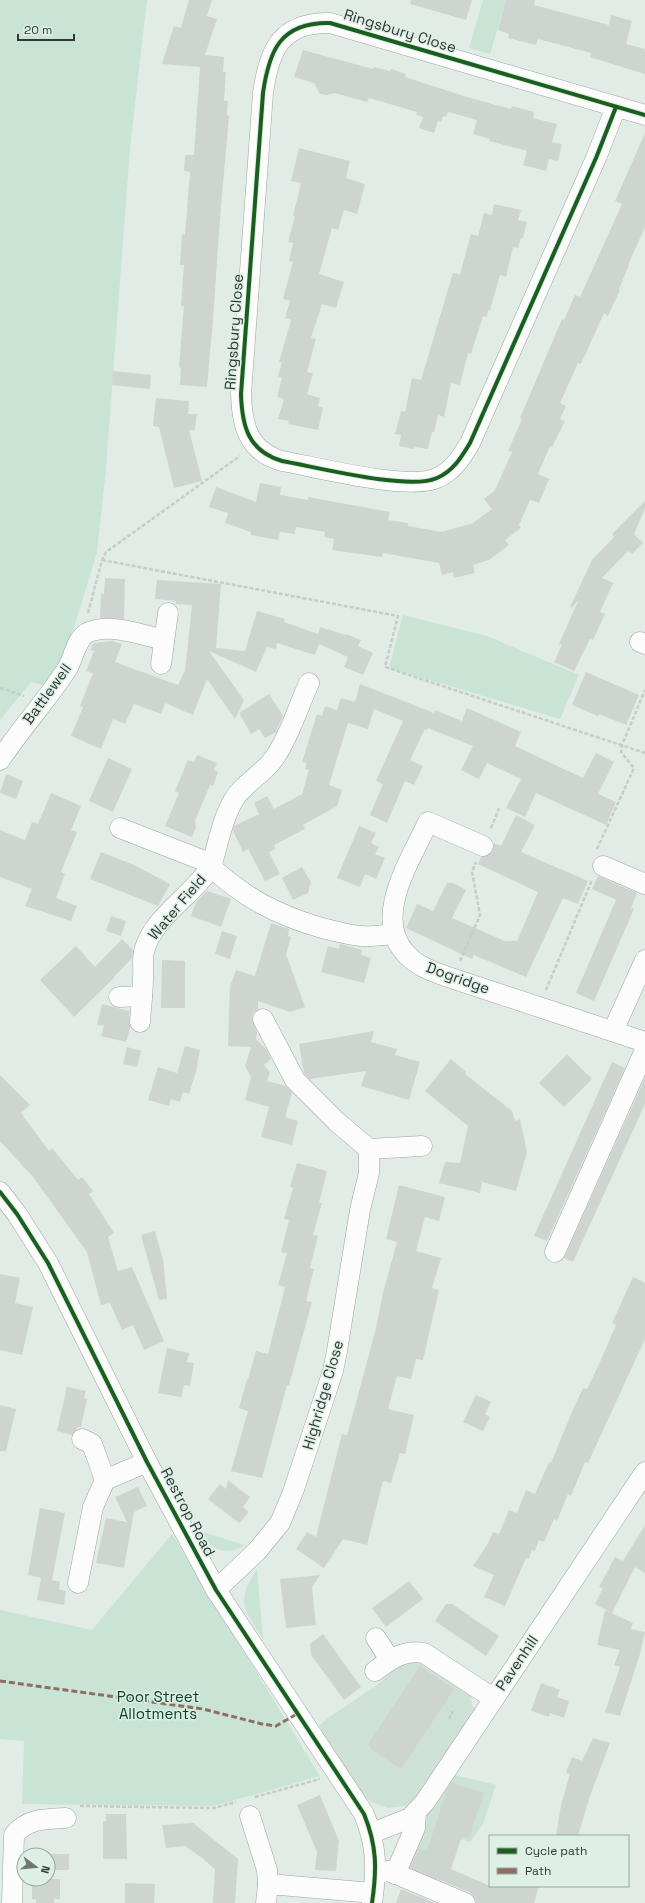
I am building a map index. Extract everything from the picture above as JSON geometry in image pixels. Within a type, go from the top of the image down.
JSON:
[{"type":"street","name":"Ringsbury Close","points":[[616,107],[596,158],[473,436],[460,461],[453,468],[444,475],[427,482],[384,480],[282,461],[267,455],[255,445],[247,434],[244,426],[241,394],[263,93],[268,61],[279,43],[286,36],[293,31],[310,24],[330,23],[645,115]]},
{"type":"street","points":[[161,664],[168,613]]},
{"type":"street","points":[[88,633],[100,630],[121,631],[164,640]]},
{"type":"street","name":"Battlewell","points":[[0,760],[67,669],[78,645],[88,633]]},
{"type":"street","points":[[211,867],[218,847],[225,817],[234,799],[275,757],[300,692]]},
{"type":"street","name":"Dogridge","points":[[483,846],[428,822],[396,894],[392,909],[394,934],[399,945],[414,961],[430,970],[645,1042]]},
{"type":"street","points":[[120,828],[202,860],[246,895],[269,909],[291,919],[340,933],[361,936],[394,934]]},
{"type":"street","points":[[601,864],[645,884]]},
{"type":"street","name":"Water Field","points":[[140,1022],[143,960],[148,942],[162,920],[188,891],[205,876],[211,867]]},
{"type":"street","points":[[613,1031],[645,960]]},
{"type":"street","points":[[119,998],[142,996]]},
{"type":"street","points":[[263,1019],[295,1080],[337,1122],[369,1149],[422,1146]]},
{"type":"street","points":[[555,1252],[645,1050]]},
{"type":"street","name":"Highridge Close","points":[[216,1590],[257,1551],[280,1523],[294,1492],[333,1371],[360,1210],[369,1173],[369,1149]]},
{"type":"street","name":"Restrop Road","points":[[1,1195],[17,1214],[52,1269],[147,1462],[216,1590],[364,1814],[372,1833],[376,1856],[385,1873]]},
{"type":"street","points":[[82,1439],[92,1444],[105,1480]]},
{"type":"street","points":[[78,1583],[93,1507],[105,1480],[147,1462]]},
{"type":"street","name":"Pavenhill","points":[[372,1833],[404,1822],[416,1812],[434,1789],[493,1698],[645,1472]]},
{"type":"street","points":[[376,1638],[382,1665],[408,1652],[424,1653],[493,1698]]},
{"type":"street","points":[[247,1805],[267,1870],[267,1894],[372,1898],[385,1873],[415,1828],[416,1812]]},
{"type":"street","points":[[12,1903],[14,1835],[31,1821],[38,1819],[66,1818]]},
{"type":"street","points":[[385,1873],[465,1903]]},
{"type":"path","points":[[88,633],[86,621],[102,560],[106,552],[255,445]]},
{"type":"path","points":[[102,560],[398,616],[385,667],[645,753]]},
{"type":"path","points":[[0,688],[43,702]]},
{"type":"path","points":[[539,1006],[601,864],[596,854],[598,846],[634,768],[621,752],[622,745],[645,690]]},
{"type":"path","points":[[453,978],[480,915],[472,872],[499,808]]},
{"type":"path","points":[[449,1719],[453,1711]]},
{"type":"path","points":[[66,1818],[66,1806],[214,1808],[247,1805],[337,1774]]},
{"type":"shaded area","points":[[405,1660],[420,1660],[471,1692],[472,1706],[478,1708],[416,1799],[405,1806],[388,1808],[371,1802],[360,1791],[319,1726],[328,1718],[377,1685]]},
{"type":"shaded area","points":[[455,1775],[496,1785],[483,1824],[470,1842],[451,1836],[435,1885],[403,1873],[416,1841],[426,1822],[428,1811]]},
{"type":"green space","points":[[0,0],[147,0],[130,148],[106,468],[97,553],[64,659],[46,686],[31,682],[0,720]]},
{"type":"green space","points":[[483,0],[506,0],[490,54],[469,48]]},
{"type":"green space","points":[[403,615],[487,636],[579,675],[560,719],[389,668]]},
{"type":"green space","points":[[203,1532],[244,1545],[237,1549],[228,1551],[219,1550],[211,1545]]},
{"type":"green space","name":"Poor Street Allotments","points":[[172,1534],[320,1776],[214,1806],[22,1804],[24,1741],[0,1739],[0,1610],[92,1630]]},
{"type":"green space","points":[[257,1569],[263,1639],[247,1612],[244,1598],[250,1580]]},
{"type":"building","points":[[189,0],[212,0],[207,16],[217,19],[205,55],[224,57],[223,72],[226,72],[224,101],[228,101],[227,115],[229,116],[207,387],[180,385],[181,368],[179,367],[184,306],[181,306],[184,265],[180,265],[182,234],[185,235],[190,172],[184,171],[185,155],[194,155],[200,67],[162,64],[174,26],[181,28]]},
{"type":"building","points":[[411,0],[472,0],[466,20],[410,4]]},
{"type":"building","points":[[506,0],[535,0],[534,5],[609,25],[611,15],[632,21],[626,44],[645,49],[645,74],[590,57],[591,53],[538,39],[536,45],[508,38],[509,34],[498,30]]},
{"type":"building","points":[[303,50],[373,69],[374,67],[390,71],[391,69],[406,74],[405,77],[467,97],[511,109],[512,106],[534,112],[533,118],[557,124],[552,142],[562,144],[558,161],[549,159],[546,171],[523,165],[527,151],[489,141],[490,139],[473,134],[477,120],[448,112],[446,117],[443,116],[441,122],[438,121],[434,133],[419,128],[423,117],[416,115],[417,112],[369,98],[367,102],[335,93],[327,95],[320,94],[314,83],[294,77]]},
{"type":"building","points":[[645,133],[645,227],[608,316],[604,313],[581,364],[578,363],[560,403],[566,406],[560,419],[565,421],[552,447],[550,446],[538,474],[549,479],[539,503],[530,500],[519,525],[521,528],[505,540],[509,545],[489,560],[473,565],[475,573],[454,578],[453,572],[442,575],[439,563],[383,553],[382,557],[332,550],[334,539],[324,537],[325,532],[296,527],[295,534],[280,532],[278,540],[251,535],[251,532],[225,523],[228,513],[209,507],[216,487],[256,502],[260,483],[281,487],[280,495],[308,500],[308,497],[390,512],[388,520],[408,523],[408,526],[442,532],[473,523],[492,509],[484,499],[495,490],[512,452],[508,451],[522,419],[520,418],[562,319],[564,320],[575,295],[580,297],[622,204],[615,201]]},
{"type":"building","points":[[299,148],[350,161],[346,178],[365,184],[357,214],[344,210],[338,230],[332,228],[319,274],[344,282],[336,308],[322,304],[311,338],[316,339],[307,372],[313,373],[307,394],[320,398],[318,406],[323,408],[318,430],[288,424],[289,421],[278,419],[284,399],[277,397],[282,378],[278,377],[282,362],[279,362],[291,320],[285,318],[290,301],[283,299],[293,262],[289,261],[293,243],[288,242],[295,216],[293,216],[301,183],[291,181]]},
{"type":"building","points":[[494,204],[521,210],[518,220],[527,222],[523,238],[521,238],[518,248],[513,247],[506,277],[500,275],[490,310],[488,310],[487,317],[483,316],[471,354],[468,353],[460,385],[451,383],[444,417],[438,415],[428,449],[415,447],[414,449],[399,446],[401,435],[395,434],[401,411],[405,412],[412,378],[421,380],[453,273],[460,274],[471,234],[478,236],[484,213],[492,215]]},
{"type":"building","points":[[113,371],[151,375],[150,389],[112,385]]},
{"type":"building","points":[[156,398],[189,401],[188,414],[197,414],[195,430],[189,430],[202,481],[174,488],[159,427],[153,426]]},
{"type":"building","points":[[645,501],[645,508],[634,534],[643,543],[632,554],[628,551],[602,578],[613,583],[600,612],[605,614],[593,640],[590,639],[574,671],[554,662],[562,645],[559,644],[578,601],[571,608],[570,607],[592,560],[614,537],[612,534]]},
{"type":"building","points":[[105,578],[125,579],[124,619],[100,618],[101,594],[104,594]]},
{"type":"building","points":[[157,580],[221,584],[216,648],[245,651],[257,611],[285,619],[284,622],[318,634],[320,627],[346,634],[361,640],[358,646],[373,653],[363,675],[344,667],[348,657],[319,644],[315,655],[277,643],[276,649],[267,647],[256,672],[209,651],[244,700],[235,719],[207,679],[193,715],[165,703],[161,714],[134,704],[125,724],[113,719],[101,749],[71,736],[83,707],[80,706],[93,673],[86,671],[94,651],[90,650],[94,643],[112,641],[122,644],[115,662],[178,685],[185,670],[192,605],[176,604],[176,601],[155,599]]},
{"type":"building","points":[[586,672],[639,695],[626,725],[599,714],[598,716],[572,705]]},
{"type":"building","points":[[360,684],[434,713],[435,710],[462,721],[467,708],[521,732],[515,746],[583,778],[596,753],[614,762],[598,794],[616,802],[606,825],[536,793],[525,817],[506,808],[521,779],[487,763],[479,779],[461,770],[473,746],[428,728],[427,730],[425,729],[410,760],[423,766],[414,785],[405,781],[387,823],[370,815],[383,784],[376,781],[403,721],[374,709],[368,729],[348,723],[329,785],[342,790],[337,806],[303,825],[305,829],[274,845],[276,849],[269,852],[280,874],[265,881],[248,849],[243,852],[233,831],[234,826],[259,814],[254,803],[267,796],[274,809],[302,794],[309,770],[305,769],[307,763],[302,762],[317,714],[322,716],[325,706],[337,710],[341,698],[355,702]]},
{"type":"building","points":[[269,694],[283,716],[276,732],[265,738],[259,729],[251,734],[239,713]]},
{"type":"building","points":[[197,755],[217,763],[214,770],[218,772],[213,786],[210,785],[195,821],[196,827],[192,837],[165,826],[179,793],[175,791],[188,760],[194,762]]},
{"type":"building","points":[[108,758],[132,769],[113,812],[89,801]]},
{"type":"building","points":[[6,774],[23,781],[16,799],[0,793]]},
{"type":"building","points":[[51,793],[81,806],[71,830],[77,832],[61,872],[65,874],[56,898],[77,906],[71,921],[25,906],[32,889],[0,877],[0,830],[25,840],[32,822],[38,824]]},
{"type":"building","points":[[516,815],[535,825],[521,852],[588,881],[578,904],[563,898],[526,977],[474,955],[472,959],[406,928],[417,904],[433,911],[447,883],[453,883],[466,890],[452,918],[505,941],[517,941],[538,892],[478,864],[481,857],[489,855],[493,851],[494,843],[501,846]]},
{"type":"building","points":[[359,826],[376,833],[371,843],[379,847],[375,854],[385,858],[376,879],[365,874],[360,887],[337,878]]},
{"type":"building","points":[[101,852],[134,865],[170,884],[158,906],[90,879]]},
{"type":"building","points":[[302,867],[311,882],[308,893],[293,900],[282,878]]},
{"type":"building","points":[[598,876],[637,893],[631,908],[634,909],[594,1001],[576,993],[616,900],[592,889]]},
{"type":"building","points":[[207,891],[231,899],[221,927],[191,916],[196,902]]},
{"type":"building","points":[[111,916],[126,921],[121,936],[106,931]]},
{"type":"building","points":[[271,923],[289,929],[288,936],[291,937],[286,954],[305,1007],[290,1012],[258,1001],[258,1009],[253,1013],[252,1019],[257,1032],[256,1039],[266,1049],[271,1059],[264,1065],[270,1072],[267,1081],[286,1086],[292,1093],[285,1117],[298,1121],[292,1145],[261,1137],[269,1107],[245,1100],[251,1077],[245,1066],[251,1047],[228,1046],[230,986],[236,970],[255,976]]},
{"type":"building","points":[[222,931],[237,936],[230,959],[215,954]]},
{"type":"building","points":[[122,939],[133,950],[132,958],[74,1017],[40,980],[76,946],[95,967]]},
{"type":"building","points":[[340,944],[362,950],[361,955],[371,958],[364,983],[321,972],[328,946],[339,949]]},
{"type":"building","points":[[162,960],[185,961],[185,1008],[161,1008]]},
{"type":"building","points":[[102,1004],[129,1011],[130,1028],[126,1042],[101,1036],[104,1026],[97,1025]]},
{"type":"building","points":[[374,1031],[371,1042],[397,1049],[395,1055],[420,1062],[409,1100],[361,1086],[366,1071],[310,1079],[304,1073],[299,1044]]},
{"type":"building","points":[[185,1046],[200,1050],[196,1072],[189,1094],[183,1092],[180,1102],[171,1099],[169,1106],[148,1100],[158,1067],[177,1073]]},
{"type":"building","points":[[127,1047],[141,1051],[137,1067],[123,1064]]},
{"type":"building","points":[[567,1054],[592,1079],[564,1107],[539,1083]]},
{"type":"building","points":[[451,1059],[466,1072],[465,1074],[512,1111],[515,1121],[520,1119],[527,1152],[516,1191],[482,1182],[480,1193],[439,1183],[445,1162],[460,1163],[468,1126],[425,1091]]},
{"type":"building","points":[[612,1062],[625,1068],[547,1241],[534,1236]]},
{"type":"building","points":[[0,1075],[30,1105],[21,1113],[49,1151],[52,1148],[78,1180],[82,1177],[93,1191],[89,1194],[114,1233],[108,1237],[118,1271],[132,1267],[164,1341],[144,1350],[133,1325],[122,1330],[110,1303],[101,1305],[87,1252],[33,1177],[0,1141]]},
{"type":"building","points":[[645,1078],[645,1104],[573,1262],[564,1258]]},
{"type":"building","points":[[297,1163],[327,1171],[319,1203],[322,1203],[313,1235],[318,1236],[310,1268],[314,1269],[306,1301],[312,1302],[289,1385],[287,1385],[262,1478],[231,1471],[248,1411],[239,1408],[247,1379],[256,1351],[268,1354],[285,1287],[278,1285],[287,1253],[281,1252],[289,1220],[284,1219],[293,1188],[290,1187]]},
{"type":"building","points":[[399,1185],[445,1197],[439,1221],[425,1217],[416,1251],[441,1258],[432,1288],[439,1290],[423,1360],[416,1359],[411,1379],[397,1376],[388,1409],[414,1415],[405,1454],[400,1453],[391,1483],[383,1481],[367,1545],[343,1539],[324,1568],[296,1549],[307,1532],[316,1537],[342,1434],[347,1435],[376,1328],[383,1293],[397,1242],[386,1239]]},
{"type":"building","points":[[155,1231],[163,1260],[167,1299],[159,1300],[141,1235]]},
{"type":"building","points":[[0,1274],[20,1278],[15,1303],[33,1307],[22,1355],[0,1350]]},
{"type":"building","points":[[633,1277],[645,1283],[645,1339],[588,1463],[585,1462],[571,1496],[568,1494],[557,1521],[554,1519],[544,1542],[539,1540],[535,1551],[532,1550],[529,1559],[526,1558],[505,1606],[484,1597],[494,1575],[473,1566],[487,1545],[493,1532],[499,1534],[509,1510],[517,1513],[526,1490],[535,1494],[549,1462],[551,1463],[583,1388],[587,1389],[600,1362],[616,1325],[612,1323]]},
{"type":"building","points":[[167,1348],[189,1353],[187,1362],[194,1363],[190,1386],[184,1385],[181,1397],[158,1393]]},
{"type":"building","points":[[67,1387],[86,1391],[84,1398],[87,1399],[81,1427],[78,1427],[72,1435],[57,1431]]},
{"type":"building","points":[[476,1395],[491,1402],[485,1414],[490,1417],[483,1431],[463,1422]]},
{"type":"building","points":[[0,1405],[16,1409],[6,1451],[0,1451]]},
{"type":"building","points":[[228,1480],[250,1497],[243,1507],[249,1512],[239,1523],[208,1499],[220,1484],[226,1489]]},
{"type":"building","points":[[138,1487],[147,1506],[134,1512],[124,1568],[96,1563],[106,1518],[127,1522],[115,1497]]},
{"type":"building","points":[[40,1508],[65,1513],[52,1580],[60,1582],[59,1589],[66,1591],[64,1605],[37,1600],[41,1578],[28,1575]]},
{"type":"building","points":[[645,1525],[645,1573],[635,1567],[612,1613],[595,1604],[603,1588],[599,1587],[615,1557],[623,1561]]},
{"type":"building","points":[[320,1575],[312,1587],[316,1625],[286,1628],[280,1579]]},
{"type":"building","points":[[409,1581],[423,1599],[386,1627],[372,1608]]},
{"type":"building","points":[[446,1604],[452,1604],[499,1636],[486,1656],[435,1621]]},
{"type":"building","points":[[605,1610],[633,1623],[631,1629],[645,1632],[640,1654],[620,1716],[605,1712],[620,1667],[614,1665],[620,1650],[597,1645]]},
{"type":"building","points":[[323,1634],[361,1687],[344,1700],[311,1655],[310,1644]]},
{"type":"building","points":[[420,1666],[454,1689],[401,1769],[372,1750],[368,1744]]},
{"type":"building","points":[[541,1683],[560,1690],[557,1697],[569,1701],[564,1718],[550,1713],[549,1717],[531,1711]]},
{"type":"building","points":[[593,1738],[610,1743],[590,1796],[578,1835],[556,1835],[561,1805],[570,1774],[566,1773],[572,1757],[582,1761]]},
{"type":"building","points":[[452,1783],[484,1793],[469,1838],[462,1836],[451,1869],[489,1886],[489,1887],[539,1887],[534,1903],[476,1903],[474,1896],[469,1892],[410,1868],[419,1849],[427,1851],[447,1789]]},
{"type":"building","points":[[320,1795],[339,1841],[336,1871],[315,1870],[317,1852],[297,1805]]},
{"type":"building","points":[[106,1814],[126,1814],[127,1859],[103,1859],[103,1821],[106,1821]]},
{"type":"building","points":[[193,1823],[238,1859],[235,1903],[213,1903],[215,1869],[202,1858],[185,1846],[166,1848],[162,1825]]},
{"type":"building","points":[[56,1854],[69,1854],[69,1870],[56,1870]]},
{"type":"building","points":[[56,1879],[60,1879],[60,1899],[54,1899],[54,1903],[36,1903],[36,1899],[32,1899],[32,1887],[56,1887]]},
{"type":"building","points":[[125,1883],[155,1884],[154,1903],[125,1903]]},
{"type":"building","points":[[401,1889],[435,1903],[396,1903]]},
{"type":"marked path","points":[[0,1681],[203,1709],[262,1724],[276,1726],[297,1714]]},
{"type":"cycle path","points":[[616,107],[596,158],[470,443],[460,459],[448,472],[437,478],[424,481],[406,482],[362,477],[282,461],[261,451],[254,444],[245,427],[241,394],[263,93],[269,64],[274,52],[280,42],[288,34],[299,28],[313,24],[330,23],[645,115]]},
{"type":"cycle path","points":[[0,1192],[17,1214],[48,1263],[147,1462],[216,1590],[364,1814],[374,1847],[375,1858],[375,1879],[372,1903]]}]
